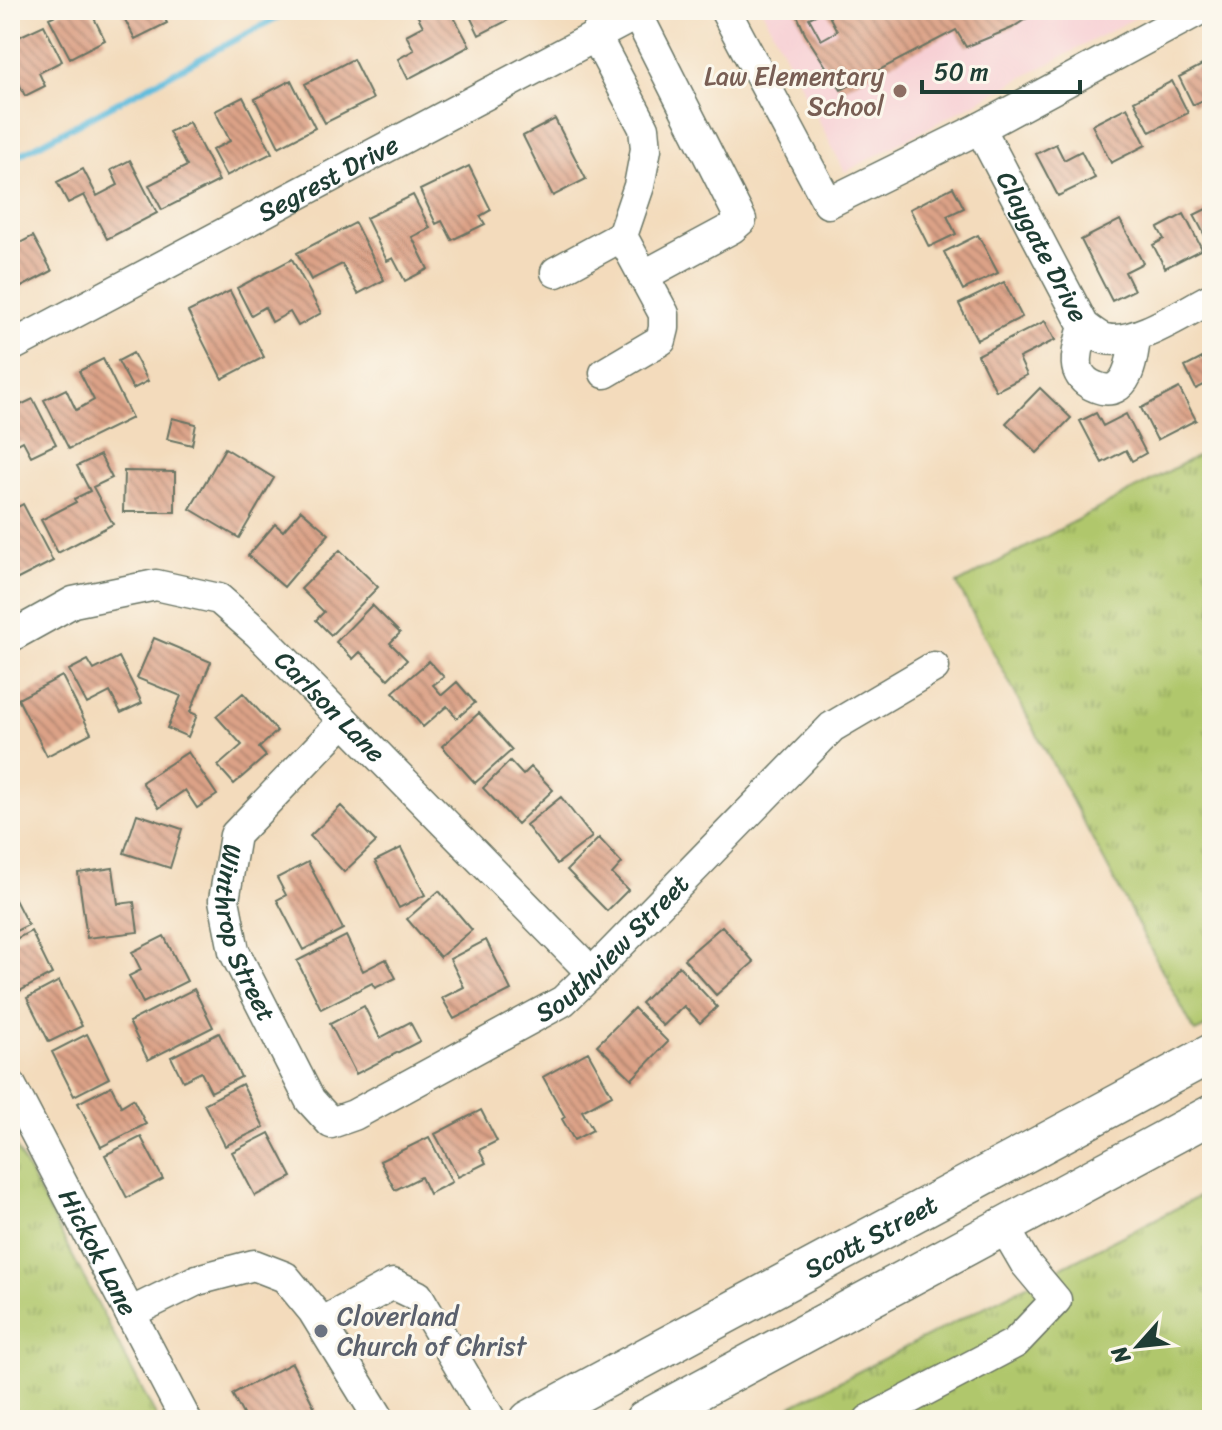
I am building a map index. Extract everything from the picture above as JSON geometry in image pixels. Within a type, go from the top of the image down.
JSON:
[{"type":"main road","name":"Scott Street","points":[[529,1420],[1212,1053]]},
{"type":"main road","points":[[1129,1097],[1153,1146]]},
{"type":"main road","points":[[644,1420],[1212,1114]]},
{"type":"street","points":[[725,10],[828,203],[980,128],[1199,10]]},
{"type":"street","points":[[641,12],[741,220],[732,228],[643,276]]},
{"type":"street","name":"Segrest Drive","points":[[10,347],[641,12]]},
{"type":"street","points":[[556,272],[622,236],[639,186],[646,149],[644,128],[595,35]]},
{"type":"street","name":"Claygate Drive","points":[[980,128],[1084,326],[1105,339],[1135,337]]},
{"type":"street","points":[[605,373],[661,340],[664,328],[664,314],[622,236]]},
{"type":"street","points":[[1084,326],[1077,368],[1091,385],[1103,390],[1113,388],[1123,383],[1133,358],[1135,337],[1212,298]]},
{"type":"street","name":"Carlson Lane","points":[[10,637],[73,602],[156,585],[219,599],[258,633],[592,973]]},
{"type":"street","name":"Southview Street","points":[[280,1042],[310,1100],[331,1123],[354,1115],[563,1001],[832,727],[934,667]]},
{"type":"street","name":"Winthrop Street","points":[[280,1042],[234,951],[224,900],[235,835],[344,721]]},
{"type":"street","name":"Hickok Lane","points":[[10,1084],[186,1420]]},
{"type":"street","points":[[869,1420],[1015,1343],[1056,1300],[1025,1263],[1004,1227]]},
{"type":"street","points":[[130,1313],[197,1280],[254,1265],[285,1277],[321,1323],[380,1420]]},
{"type":"street","points":[[321,1323],[393,1284],[418,1296],[491,1420]]},
{"type":"shaded area","name":"Law Elementary School","points":[[762,10],[1150,10],[845,172]]},
{"type":"green space","points":[[1212,448],[1212,1024],[1195,1032],[957,584]]},
{"type":"green space","points":[[10,1136],[158,1420],[10,1420]]},
{"type":"green space","points":[[1212,1190],[1212,1420],[764,1420]]},
{"type":"building","points":[[66,10],[90,10],[105,40],[70,58],[49,18]]},
{"type":"building","points":[[120,10],[161,10],[167,23],[135,39]]},
{"type":"building","points":[[450,10],[470,46],[408,79],[398,59],[414,50],[406,35],[423,26],[415,11]]},
{"type":"building","points":[[467,10],[518,10],[520,14],[479,35]]},
{"type":"building","points":[[795,10],[826,10],[1039,10],[1012,28],[966,47],[956,30],[841,90],[805,34]],"holes":[[[826,10],[837,31],[821,40],[809,18]]]},
{"type":"building","points":[[44,25],[62,61],[39,73],[45,86],[25,96],[10,65],[10,41]]},
{"type":"building","points":[[353,59],[373,99],[325,123],[305,84]]},
{"type":"building","points":[[1212,60],[1212,96],[1193,105],[1179,77]]},
{"type":"building","points":[[291,80],[315,128],[279,147],[255,99]]},
{"type":"building","points":[[1172,81],[1188,113],[1150,132],[1134,101]]},
{"type":"building","points":[[243,97],[272,153],[226,176],[212,150],[230,141],[215,111]]},
{"type":"building","points":[[1127,107],[1146,145],[1111,163],[1092,125]]},
{"type":"building","points":[[555,119],[586,179],[553,196],[523,136]]},
{"type":"building","points":[[189,122],[219,181],[162,210],[149,185],[187,166],[169,132]]},
{"type":"building","points":[[1056,144],[1064,160],[1081,151],[1095,178],[1058,196],[1036,154]]},
{"type":"building","points":[[130,160],[157,213],[107,239],[84,195],[68,203],[57,182],[83,169],[97,196],[118,185],[111,170]]},
{"type":"building","points":[[469,166],[491,210],[480,216],[485,224],[452,240],[442,221],[436,224],[420,190]]},
{"type":"building","points":[[953,187],[964,208],[947,216],[956,234],[929,247],[910,209]]},
{"type":"building","points":[[413,195],[430,228],[412,237],[428,269],[405,281],[393,258],[387,261],[366,218]]},
{"type":"building","points":[[1212,206],[1212,249],[1194,215]]},
{"type":"building","points":[[1184,214],[1202,249],[1165,268],[1153,245],[1164,239],[1158,228]]},
{"type":"building","points":[[1120,220],[1143,263],[1125,272],[1134,290],[1112,301],[1081,240]]},
{"type":"building","points":[[355,223],[384,280],[358,294],[342,264],[311,280],[297,253]]},
{"type":"building","points":[[978,235],[998,273],[963,290],[944,252]]},
{"type":"building","points":[[33,236],[52,271],[10,293],[10,248]]},
{"type":"building","points":[[292,259],[321,313],[298,326],[290,312],[272,322],[265,307],[251,315],[237,288]]},
{"type":"building","points":[[1004,282],[1022,317],[977,340],[959,304]]},
{"type":"building","points":[[230,291],[264,357],[222,379],[188,312]]},
{"type":"building","points":[[1045,321],[1055,340],[1019,358],[1027,375],[996,391],[978,355]]},
{"type":"building","points":[[133,353],[148,381],[133,389],[118,361]]},
{"type":"building","points":[[1212,353],[1212,390],[1208,383],[1196,389],[1185,367]]},
{"type":"building","points":[[103,359],[132,418],[69,449],[44,400],[66,389],[76,410],[94,400],[79,371]]},
{"type":"building","points":[[1040,388],[1071,418],[1037,453],[1006,423]]},
{"type":"building","points":[[1179,388],[1196,420],[1157,440],[1141,408]]},
{"type":"building","points":[[33,399],[56,444],[31,456],[23,441],[10,448],[10,410]]},
{"type":"building","points":[[1096,413],[1103,426],[1126,414],[1146,453],[1132,461],[1126,450],[1102,463],[1080,421]]},
{"type":"building","points":[[172,418],[196,424],[192,445],[167,439]]},
{"type":"building","points":[[225,448],[274,478],[239,538],[190,509]]},
{"type":"building","points":[[100,455],[112,478],[93,487],[113,524],[58,553],[41,520],[90,491],[77,466]]},
{"type":"building","points":[[124,471],[175,472],[175,512],[123,512]]},
{"type":"building","points":[[23,504],[53,561],[10,583],[10,511]]},
{"type":"building","points":[[301,510],[329,534],[284,587],[248,556],[275,524],[283,531]]},
{"type":"building","points":[[340,550],[378,587],[331,635],[316,620],[324,612],[301,589]]},
{"type":"building","points":[[372,605],[400,633],[390,643],[407,660],[388,679],[360,652],[353,659],[336,642]]},
{"type":"building","points":[[154,638],[211,662],[190,712],[197,715],[188,737],[167,728],[181,696],[137,678]]},
{"type":"building","points":[[119,657],[142,703],[121,713],[110,692],[87,704],[69,670],[88,660],[94,670]]},
{"type":"building","points":[[429,661],[444,677],[433,685],[442,695],[457,682],[475,703],[457,718],[447,706],[423,727],[393,692]]},
{"type":"building","points":[[62,676],[91,733],[47,756],[18,699]]},
{"type":"building","points":[[243,693],[277,731],[259,748],[266,756],[234,784],[218,766],[242,745],[216,716]]},
{"type":"building","points":[[479,713],[512,750],[475,783],[442,746]]},
{"type":"building","points":[[188,752],[217,795],[197,808],[185,790],[159,808],[142,782]]},
{"type":"building","points":[[510,761],[523,775],[531,767],[553,790],[517,824],[483,788]]},
{"type":"building","points":[[561,797],[592,837],[557,864],[526,825]]},
{"type":"building","points":[[341,806],[376,842],[344,872],[310,836]]},
{"type":"building","points":[[137,814],[182,829],[170,868],[124,853]]},
{"type":"building","points":[[599,838],[622,863],[612,874],[628,890],[607,911],[567,870]]},
{"type":"building","points":[[401,848],[425,895],[399,908],[375,861]]},
{"type":"building","points":[[308,862],[343,929],[303,950],[277,900],[286,895],[277,878]]},
{"type":"building","points":[[113,868],[118,904],[134,902],[138,932],[87,938],[78,873]]},
{"type":"building","points":[[10,890],[28,925],[10,934]]},
{"type":"building","points":[[439,891],[472,930],[440,957],[407,919]]},
{"type":"building","points":[[722,926],[754,962],[716,995],[684,959]]},
{"type":"building","points":[[31,931],[52,974],[18,992],[10,975],[10,942]]},
{"type":"building","points":[[164,936],[187,981],[143,1003],[129,976],[141,970],[132,952]]},
{"type":"building","points":[[346,936],[363,971],[386,959],[396,978],[375,988],[372,983],[321,1009],[297,961]]},
{"type":"building","points":[[486,940],[511,990],[454,1019],[442,998],[464,987],[450,959]]},
{"type":"building","points":[[679,966],[717,1007],[700,1023],[684,1006],[663,1026],[641,1003]]},
{"type":"building","points":[[59,981],[82,1026],[49,1042],[27,998]]},
{"type":"building","points":[[194,989],[213,1027],[148,1060],[129,1022]]},
{"type":"building","points":[[364,1006],[380,1038],[410,1022],[420,1041],[356,1074],[330,1024]]},
{"type":"building","points":[[634,1008],[668,1042],[632,1079],[597,1045]]},
{"type":"building","points":[[219,1033],[241,1077],[211,1092],[201,1072],[183,1081],[171,1057]]},
{"type":"building","points":[[87,1034],[109,1078],[74,1096],[52,1052]]},
{"type":"building","points":[[588,1052],[612,1095],[582,1111],[593,1130],[574,1140],[543,1077]]},
{"type":"building","points":[[242,1084],[264,1127],[225,1146],[204,1104]]},
{"type":"building","points":[[111,1086],[121,1106],[133,1099],[146,1124],[101,1147],[78,1103]]},
{"type":"building","points":[[481,1110],[497,1141],[479,1150],[486,1163],[458,1177],[435,1134]]},
{"type":"building","points":[[269,1133],[292,1177],[255,1196],[232,1152]]},
{"type":"building","points":[[141,1137],[163,1179],[127,1198],[105,1155]]},
{"type":"building","points":[[429,1137],[452,1182],[429,1194],[421,1177],[395,1190],[380,1161]]},
{"type":"building","points":[[292,1363],[321,1420],[246,1420],[232,1394]]},
{"type":"waterway","points":[[10,160],[291,10]]},
{"type":"place","name":"Law Elementary School","points":[[900,91]]},
{"type":"place","name":"Cloverland Church of Christ","points":[[321,1331]]}]
